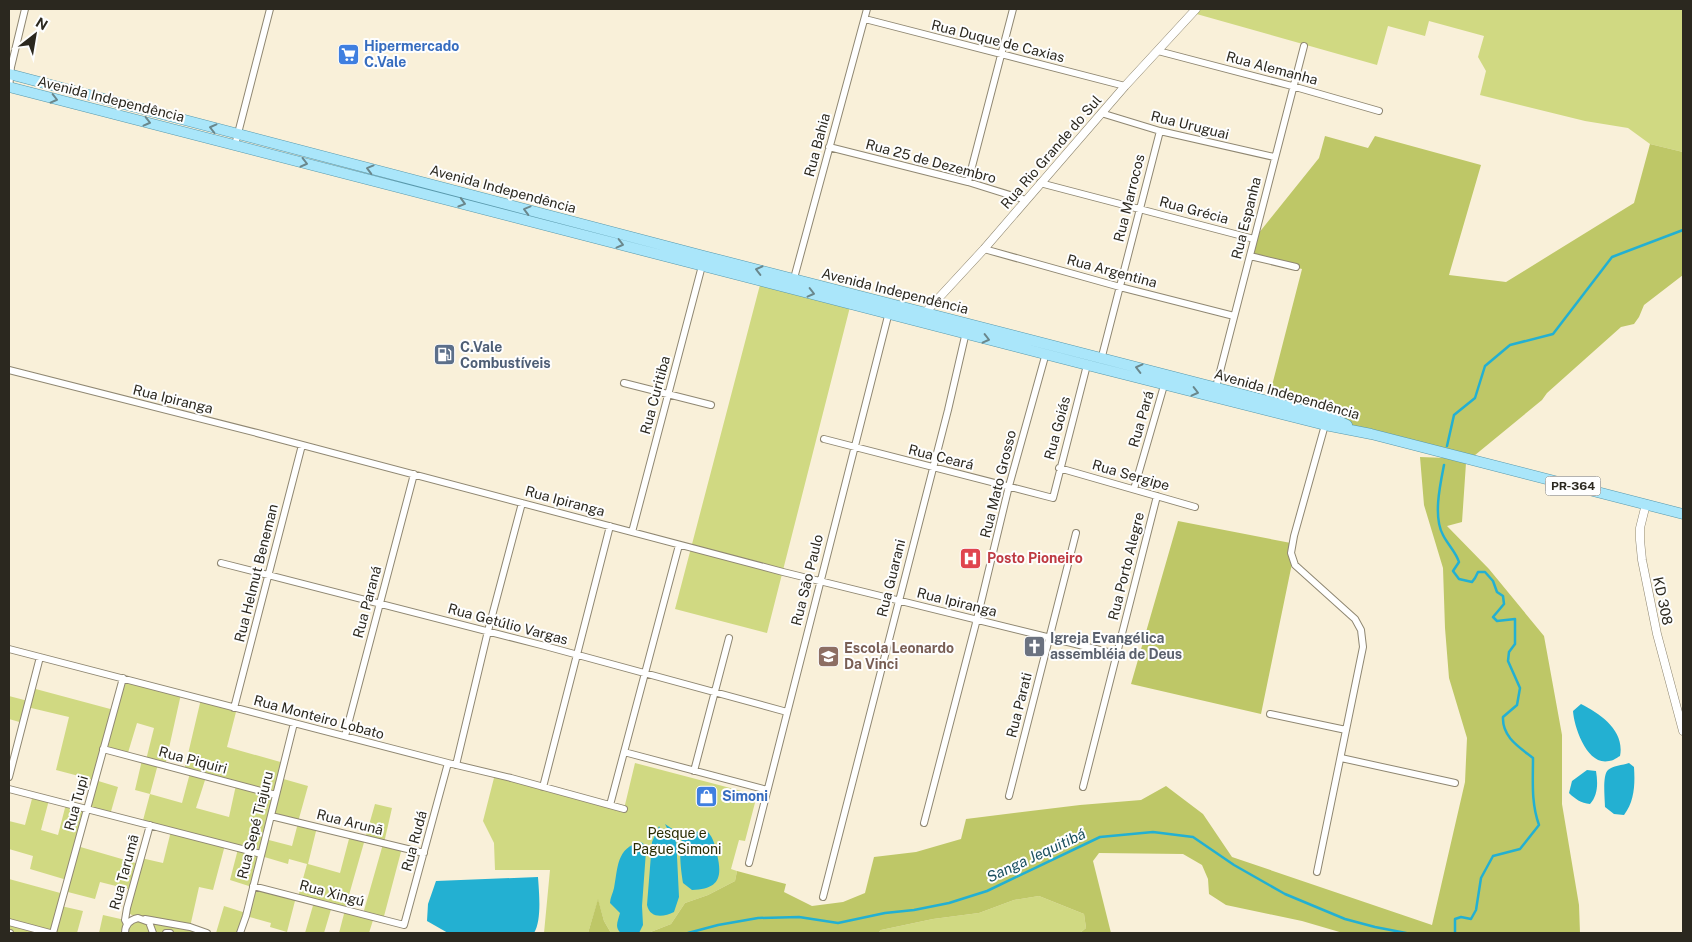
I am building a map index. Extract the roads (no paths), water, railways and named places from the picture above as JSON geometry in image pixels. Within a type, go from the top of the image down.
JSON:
[{"type":"main road","name":"Avenida Independência","points":[[10,74],[238,134],[661,250]]},
{"type":"main road","name":"Avenida Independência","points":[[9,88],[703,260],[1215,392],[1325,425],[1371,434]]},
{"type":"main road","points":[[112,114],[115,103]]},
{"type":"main road","name":"Avenida Independência","points":[[1047,349],[1087,365],[1100,363]]},
{"type":"main road","name":"Avenida Independência","points":[[1237,398],[1332,418],[1371,434]]},
{"type":"main road","name":"PR-364","points":[[1371,434],[1683,514]]},
{"type":"street","points":[[9,88],[10,74],[25,9]]},
{"type":"street","points":[[235,145],[270,9]]},
{"type":"street","name":"Rua Bahia","points":[[792,284],[868,9]]},
{"type":"street","points":[[968,182],[1013,9]]},
{"type":"street","name":"Rua Rio Grande do Sul","points":[[922,317],[984,249],[1124,86],[1196,9]]},
{"type":"street","name":"Rua Duque de Caxias","points":[[865,19],[1124,86]]},
{"type":"street","name":"Rua Espanha","points":[[1215,392],[1292,86],[1304,46]]},
{"type":"street","name":"Rua Alemanha","points":[[1158,51],[1379,111]]},
{"type":"street","name":"Rua Uruguai","points":[[1101,113],[1160,131],[1274,157]]},
{"type":"street","name":"Rua Marrocos","points":[[1100,363],[1160,131]]},
{"type":"street","name":"Rua 25 de Dezembro","points":[[829,147],[968,182],[1026,200]]},
{"type":"street","name":"Rua Grécia","points":[[1040,183],[1254,239]]},
{"type":"street","name":"Rua Argentina","points":[[984,249],[1234,316]]},
{"type":"street","points":[[1250,256],[1296,267]]},
{"type":"street","name":"Rua Curitiba","points":[[632,532],[703,260]]},
{"type":"street","name":"Rua São Paulo","points":[[749,863],[890,309]]},
{"type":"street","name":"Rua Guarani","points":[[823,897],[948,410],[967,328]]},
{"type":"street","name":"Rua Mato Grosso","points":[[924,823],[1009,486],[1047,349]]},
{"type":"street","name":"Rua Goiás","points":[[1053,498],[1087,365]]},
{"type":"street","name":"Rua Ipiranga","points":[[9,370],[820,581],[1116,654]]},
{"type":"street","name":"Rua Pará","points":[[1134,489],[1166,380]]},
{"type":"street","points":[[624,383],[711,405]]},
{"type":"street","points":[[1317,872],[1363,647],[1361,630],[1355,619],[1295,565],[1292,553],[1294,536],[1325,425]]},
{"type":"street","name":"Rua Ceará","points":[[824,439],[1053,498]]},
{"type":"street","name":"Rua Helmut Beneman","points":[[234,708],[302,445]]},
{"type":"street","name":"Rua Sergipe","points":[[1060,468],[1195,507]]},
{"type":"street","name":"Rua Paraná","points":[[345,736],[414,474]]},
{"type":"street","name":"Rua Porto Alegre","points":[[1083,787],[1157,496]]},
{"type":"street","points":[[456,765],[488,631],[522,503]]},
{"type":"street","name":"KD 308","points":[[1646,504],[1640,528],[1642,560],[1657,634],[1683,731]]},
{"type":"street","points":[[543,787],[610,526]]},
{"type":"street","name":"Rua Parati","points":[[1009,796],[1076,533]]},
{"type":"street","points":[[610,805],[678,544]]},
{"type":"street","name":"Rua Getúlio Vargas","points":[[221,563],[488,631],[787,712]]},
{"type":"street","points":[[694,771],[729,638]]},
{"type":"street","name":"Rua Monteiro Lobato","points":[[9,649],[624,809]]},
{"type":"street","points":[[9,777],[40,657]]},
{"type":"street","name":"Rua Tupi","points":[[51,933],[123,678]]},
{"type":"street","points":[[1270,714],[1346,730]]},
{"type":"street","name":"Rua Sepé Tiajuru","points":[[240,933],[294,723]]},
{"type":"street","name":"Rua Piquiri","points":[[103,749],[276,795]]},
{"type":"street","points":[[624,752],[768,790]]},
{"type":"street","points":[[1341,758],[1455,783]]},
{"type":"street","name":"Rua Rudá","points":[[404,925],[448,763]]},
{"type":"street","points":[[9,789],[261,854]]},
{"type":"street","name":"Rua Arunã","points":[[271,816],[424,854]]},
{"type":"street","name":"Rua Tarumã","points":[[125,933],[127,908],[150,826]]},
{"type":"street","name":"Rua Xingú","points":[[253,886],[404,925]]},
{"type":"street","points":[[127,908],[130,914],[138,918],[190,927],[207,933]]},
{"type":"street","points":[[127,924],[130,920],[138,918]]},
{"type":"street","points":[[145,919],[151,925],[153,933]]},
{"type":"street","points":[[9,922],[51,933]]},
{"type":"water","points":[[1581,704],[1610,724],[1619,739],[1621,747],[1620,756],[1610,761],[1601,761],[1594,758],[1588,752],[1579,735],[1574,718],[1573,711]]},
{"type":"water","points":[[1629,763],[1634,767],[1632,798],[1624,815],[1614,814],[1605,807],[1604,782],[1606,773],[1612,768]]},
{"type":"water","points":[[1587,770],[1596,771],[1597,775],[1596,793],[1590,804],[1578,800],[1569,793],[1572,781]]},
{"type":"water","points":[[665,824],[674,830],[676,836],[679,897],[674,912],[658,916],[651,913],[647,905],[652,842],[659,826],[662,832],[668,830]]},
{"type":"water","points":[[708,832],[714,843],[719,863],[719,876],[713,885],[692,890],[683,883],[680,857],[681,843],[685,833]]},
{"type":"water","points":[[641,842],[645,845],[646,851],[642,906],[643,925],[639,933],[621,933],[617,926],[620,913],[610,903],[610,899],[623,854],[633,845]]},
{"type":"water","points":[[538,877],[539,914],[534,933],[448,933],[427,921],[428,904],[436,881]]},
{"type":"waterway","points":[[1447,446],[1454,415],[1475,398],[1485,366],[1510,345],[1553,334],[1612,257],[1683,230]]},
{"type":"waterway","points":[[1444,465],[1438,501],[1438,519],[1443,535],[1459,562],[1453,571],[1459,579],[1472,582],[1478,572],[1485,572],[1493,581],[1497,592],[1503,596],[1504,604],[1493,617],[1497,621],[1515,619],[1515,644],[1509,652],[1508,661],[1520,688],[1517,705],[1503,717],[1503,724],[1512,741],[1533,758],[1534,800],[1539,825],[1520,849],[1493,856],[1481,878],[1476,910],[1471,919],[1461,917],[1455,919],[1455,933]]},
{"type":"waterway","name":"Sanga Jequitibá","points":[[688,933],[718,925],[758,918],[799,917],[838,923],[885,913],[914,910],[949,903],[987,891],[1100,837],[1153,832],[1193,837],[1234,865],[1285,894],[1345,919],[1406,933]]},
{"type":"place","name":"Hipermercado C.Vale","points":[[348,54]]},
{"type":"place","name":"C.Vale Combustíveis","points":[[444,355]]},
{"type":"place","name":"Posto Pioneiro","points":[[971,558]]},
{"type":"place","name":"Igreja Evangélica assembléia de Deus","points":[[1034,646]]},
{"type":"place","name":"Escola Leonardo Da Vinci","points":[[828,656]]},
{"type":"place","name":"Simoni","points":[[706,796]]},
{"type":"park label","name":"Pesque e Pague Simoni","points":[[677,842]]}]
